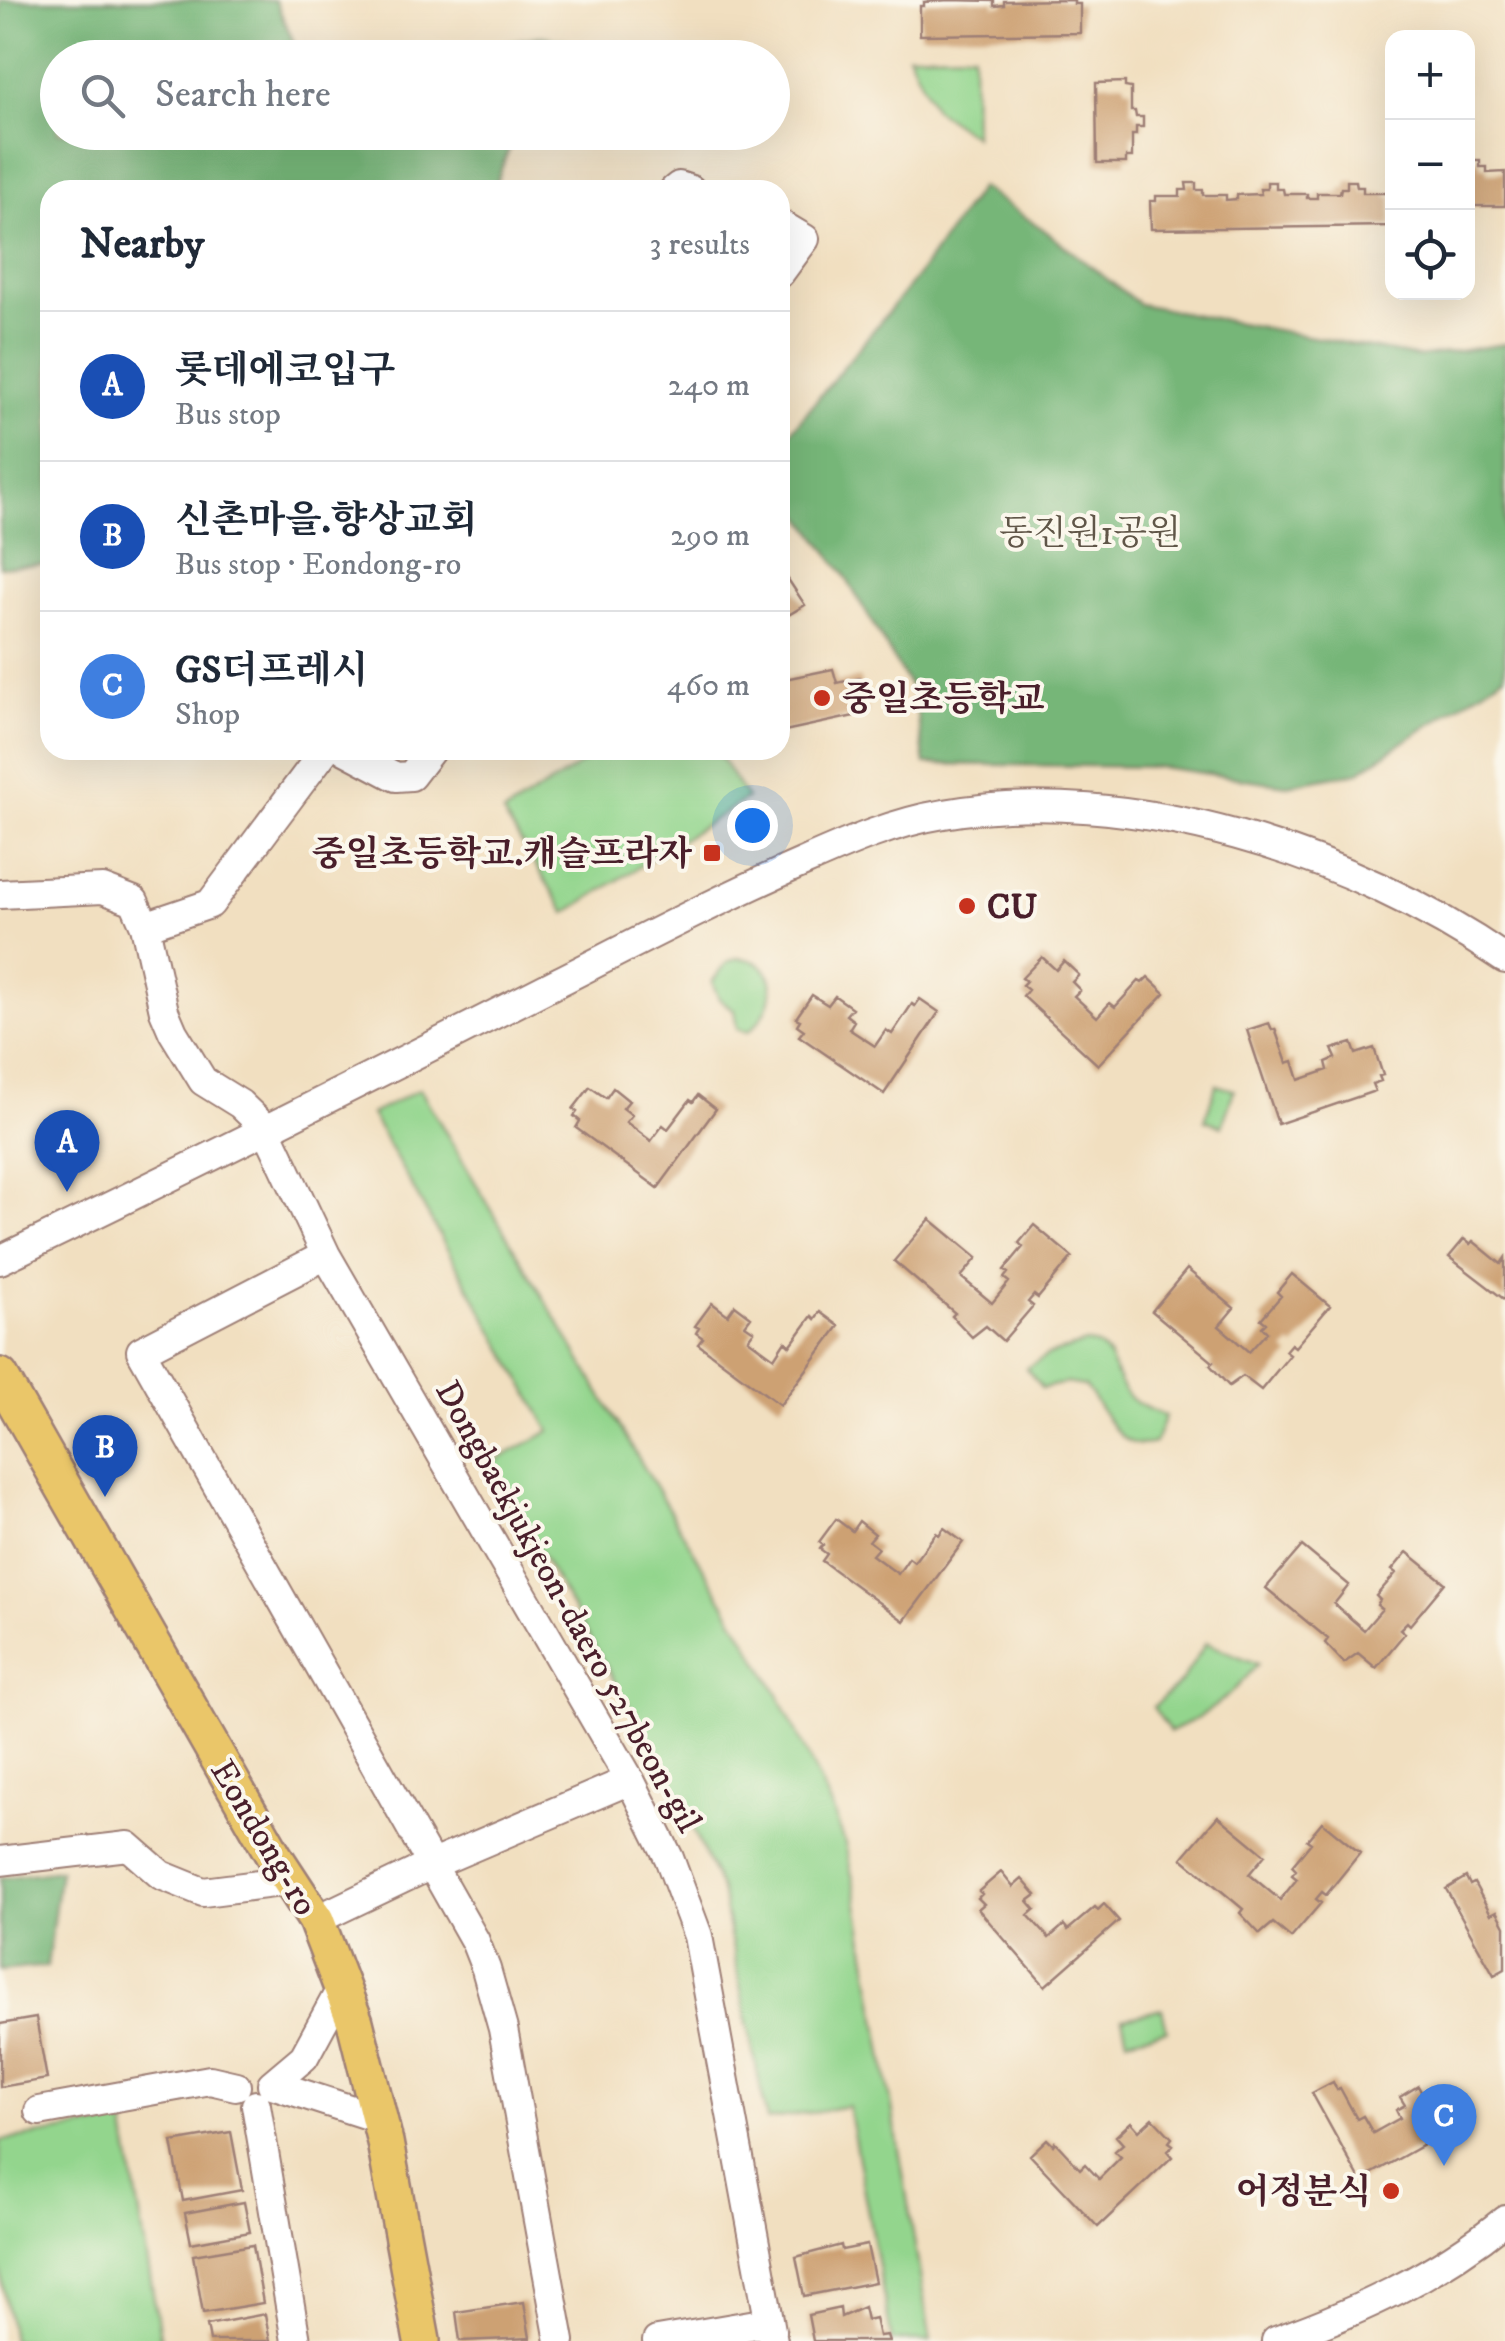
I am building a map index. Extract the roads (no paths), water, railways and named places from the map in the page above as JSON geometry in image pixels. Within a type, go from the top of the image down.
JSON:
[{"type":"main road","name":"Eondong-ro","points":[[0,1376],[316,1920],[355,2022],[380,2119],[422,2341]]},
{"type":"street","points":[[790,230],[805,239],[790,259]]},
{"type":"street","points":[[144,926],[210,904],[318,760]]},
{"type":"street","points":[[364,760],[396,777],[411,776],[423,760]]},
{"type":"street","points":[[0,1260],[268,1130],[733,893],[883,829],[942,814],[991,808],[1103,810],[1229,834],[1289,851],[1378,888],[1505,958]]},
{"type":"street","points":[[0,894],[103,888],[134,901],[172,1032],[203,1081],[240,1104],[268,1130]]},
{"type":"street","points":[[1472,938],[1505,976]]},
{"type":"street","name":"Dongbaekjukjeon-daero 527beon-gil","points":[[268,1130],[326,1255],[630,1780],[669,1858],[702,1950],[770,2331],[657,2341]]},
{"type":"street","points":[[326,1255],[141,1352],[475,1941],[496,2000],[560,2341]]},
{"type":"street","points":[[316,1920],[433,1864],[630,1780]]},
{"type":"street","points":[[0,1861],[128,1846],[161,1875],[202,1892],[290,1881]]},
{"type":"street","points":[[254,2092],[304,2057],[342,1987]]},
{"type":"street","points":[[39,2112],[210,2080],[380,2119]]},
{"type":"street","points":[[254,2092],[296,2341]]},
{"type":"street","points":[[1276,2341],[1410,2285],[1505,2220]]},
{"type":"place","name":"중일초등학교","points":[[822,698]]},
{"type":"place","name":"중일초등학교.캐슬프라자","points":[[712,853]]},
{"type":"place","name":"CU","points":[[967,906]]},
{"type":"place","name":"롯데에코입구","points":[[67,1192]]},
{"type":"place","name":"신촌마을.향상교회","points":[[105,1497]]},
{"type":"place","name":"GS더프레시","points":[[1444,2166]]},
{"type":"place","name":"어정분식","points":[[1391,2191]]},
{"type":"park label","name":"동진원1공원","points":[[1090,532]]}]
